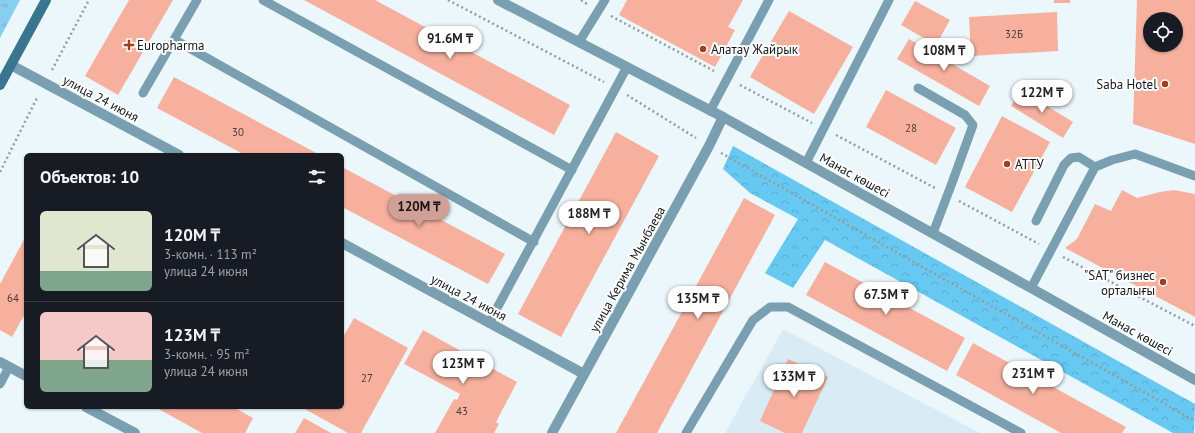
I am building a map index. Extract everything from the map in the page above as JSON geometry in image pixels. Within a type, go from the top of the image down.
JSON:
[{"type":"main road","points":[[0,85],[46,0]]},
{"type":"street","name":"Манас көшесі","points":[[498,0],[723,117],[1195,380]]},
{"type":"street","name":"улица 24 июня","points":[[11,65],[173,153]]},
{"type":"street","name":"улица Керима Мынбаева","points":[[552,433],[709,146],[723,117]]},
{"type":"street","name":"улица 24 июня","points":[[344,244],[584,374]]},
{"type":"street","points":[[5,364],[24,375]]},
{"type":"street","points":[[90,409],[135,433]]},
{"type":"lane","points":[[143,93],[197,0]]},
{"type":"lane","points":[[263,0],[572,170]]},
{"type":"lane","points":[[579,42],[605,0]]},
{"type":"lane","points":[[710,111],[769,0]]},
{"type":"lane","points":[[806,163],[889,0]]},
{"type":"lane","points":[[175,40],[534,242]]},
{"type":"lane","points":[[490,323],[627,67]]},
{"type":"lane","points":[[918,88],[965,115],[973,125],[948,195],[932,233]]},
{"type":"lane","points":[[1031,288],[1095,167],[1112,160],[1136,154],[1195,176]]},
{"type":"lane","points":[[1036,221],[1064,165],[1071,158],[1079,157],[1095,167]]},
{"type":"lane","points":[[686,433],[753,320],[770,307],[788,307],[1021,433]]},
{"type":"lane","points":[[0,384],[5,364]]},
{"type":"path","points":[[448,0],[616,88],[709,146],[1195,421]]},
{"type":"path","points":[[581,0],[1195,326]]},
{"type":"shaded area","points":[[783,329],[980,433],[725,433]]},
{"type":"green space","points":[[0,0],[20,0],[0,38]]},
{"type":"green space","points":[[733,146],[1195,404],[1194,433],[1173,433],[825,240],[793,288],[765,273],[798,219],[750,193],[723,169]]},
{"type":"building","points":[[129,0],[173,0],[118,95],[85,76]]},
{"type":"building","points":[[304,0],[375,0],[570,105],[554,135]]},
{"type":"building","name":"Алатау Жайрык","points":[[627,0],[743,0],[728,27],[735,30],[715,67],[619,15]]},
{"type":"building","points":[[1054,0],[1070,0],[1070,3],[1054,3]]},
{"type":"building","name":"Saba Hotel","points":[[1137,0],[1195,0],[1195,144],[1133,124]]},
{"type":"building","points":[[915,1],[950,20],[936,45],[901,25]]},
{"type":"building","points":[[789,11],[853,47],[814,114],[750,77]]},
{"type":"building","points":[[1057,12],[1058,51],[971,56],[969,17]]},
{"type":"building","points":[[909,39],[990,86],[979,106],[897,59]]},
{"type":"building","points":[[174,77],[316,153],[241,153],[157,108]]},
{"type":"building","points":[[886,90],[956,128],[936,165],[866,127]]},
{"type":"building","points":[[1021,90],[1073,122],[1063,138],[1011,106]]},
{"type":"building","name":"АТТУ","points":[[1002,116],[1050,142],[1012,212],[965,187]]},
{"type":"building","points":[[616,132],[659,156],[561,337],[518,314]]},
{"type":"building","points":[[344,168],[505,254],[488,284],[344,208]]},
{"type":"building","name":"\"SAT\" бизнес орталығы","points":[[1122,190],[1137,198],[1174,190],[1195,194],[1195,317],[1065,248],[1077,239],[1095,204],[1111,211]]},
{"type":"building","points":[[744,198],[775,215],[657,433],[616,433]]},
{"type":"building","points":[[24,240],[24,316],[12,337],[0,330],[0,284]]},
{"type":"building","points":[[825,262],[965,338],[947,371],[806,295]]},
{"type":"building","points":[[354,318],[408,348],[361,433],[348,433],[305,409],[344,409],[344,336]]},
{"type":"building","points":[[423,330],[517,382],[496,422],[499,424],[494,433],[435,433],[454,399],[457,400],[460,394],[404,364]]},
{"type":"building","points":[[973,343],[1126,427],[1122,433],[1061,433],[956,375]]},
{"type":"building","points":[[788,359],[828,377],[802,433],[785,433],[760,421]]},
{"type":"building","points":[[159,409],[237,409],[253,418],[245,433],[202,433]]},
{"type":"building","points":[[304,418],[331,433],[295,433]]},
{"type":"place","name":"Europharma","points":[[129,45]]},
{"type":"place","name":"Алатау Жайрык","points":[[703,49]]},
{"type":"place","name":"Saba Hotel","points":[[1165,84]]},
{"type":"place","name":"АТТУ","points":[[1007,164]]},
{"type":"place","name":"\"SAT\" бизнес орталығы","points":[[1163,282]]}]
